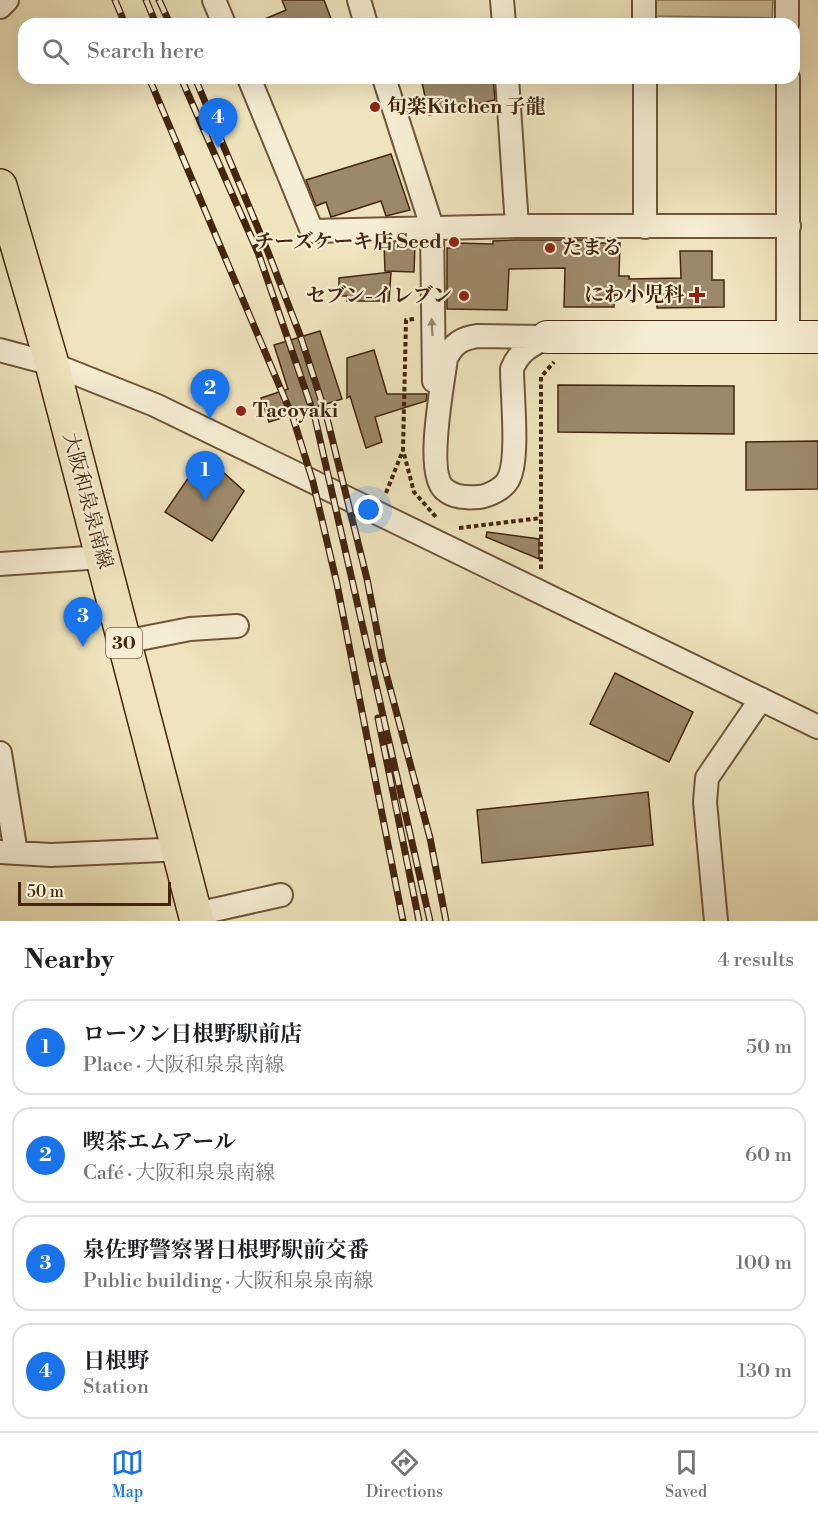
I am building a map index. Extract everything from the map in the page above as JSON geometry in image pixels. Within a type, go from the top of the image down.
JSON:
[{"type":"main road","name":"大阪和泉泉南線","points":[[0,186],[52,364],[196,918]]},
{"type":"street","points":[[0,7],[7,0]]},
{"type":"street","points":[[213,0],[221,18]]},
{"type":"street","points":[[359,0],[364,18]]},
{"type":"street","points":[[502,0],[504,18]]},
{"type":"street","points":[[644,0],[644,18]]},
{"type":"street","points":[[787,0],[787,18]]},
{"type":"street","points":[[251,84],[312,231],[517,226],[789,226]]},
{"type":"street","points":[[386,84],[432,227],[431,317],[437,473],[444,489],[462,498],[483,496],[499,489],[509,480],[513,458],[512,369],[517,357],[525,348],[554,345],[803,337],[789,226],[788,84]]},
{"type":"street","points":[[507,84],[517,226]]},
{"type":"street","points":[[645,84],[645,227]]},
{"type":"street","points":[[436,449],[446,358],[451,349],[464,338],[554,345]]},
{"type":"street","points":[[451,349],[475,347],[494,350],[505,357],[512,369]]},
{"type":"street","points":[[0,350],[52,364],[155,405],[818,727]]},
{"type":"street","points":[[0,564],[102,557]]},
{"type":"street","points":[[123,642],[190,629],[237,626]]},
{"type":"street","points":[[716,921],[705,802],[707,778],[761,699]]},
{"type":"street","points":[[0,753],[8,853],[51,855],[162,850],[178,846]]},
{"type":"street","points":[[196,918],[281,895]]},
{"type":"path","points":[[541,594],[541,377],[554,345]]},
{"type":"path","points":[[378,512],[403,450]]},
{"type":"shaded area","points":[[656,0],[773,0],[772,18],[656,16]]},
{"type":"building","points":[[282,0],[324,0],[331,18],[267,18],[286,10]]},
{"type":"building","points":[[422,84],[494,84],[495,100],[429,115]]},
{"type":"building","points":[[391,154],[410,210],[386,216],[381,201],[331,217],[326,202],[316,206],[306,180]]},
{"type":"building","points":[[594,240],[594,243],[620,243],[619,276],[629,276],[629,279],[681,278],[680,251],[712,251],[712,280],[724,280],[724,307],[657,308],[657,296],[614,295],[614,307],[564,307],[565,268],[509,269],[507,310],[447,309],[447,248],[457,248],[457,243],[493,244],[493,241]]},
{"type":"building","points":[[384,243],[415,243],[414,272],[385,271]]},
{"type":"building","points":[[391,272],[389,301],[347,301],[347,296],[339,296],[339,278]]},
{"type":"building","points":[[320,331],[342,399],[269,422],[261,398],[288,389],[274,345]]},
{"type":"building","points":[[374,350],[387,394],[427,394],[426,401],[375,417],[382,442],[366,448],[350,396],[347,398],[347,358]]},
{"type":"building","points":[[558,385],[734,386],[734,434],[558,432]]},
{"type":"building","points":[[818,441],[818,489],[746,490],[746,442]]},
{"type":"building","points":[[204,455],[244,491],[212,541],[165,512]]},
{"type":"building","points":[[487,532],[539,539],[539,559],[486,537]]},
{"type":"building","points":[[615,673],[693,712],[669,762],[590,724]]},
{"type":"building","points":[[648,792],[653,845],[482,863],[477,810]]},
{"type":"railway","points":[[115,0],[122,18]]},
{"type":"railway","points":[[146,0],[154,18]]},
{"type":"railway","points":[[159,0],[167,18]]},
{"type":"railway","points":[[152,84],[293,418],[313,482],[337,584],[403,921]]},
{"type":"railway","points":[[184,84],[259,255],[315,418],[430,921]]},
{"type":"railway","points":[[198,84],[268,252],[300,335],[327,418],[367,579],[383,662],[430,838],[446,921]]},
{"type":"railway","points":[[378,718],[419,921]]},
{"type":"place","name":"旬楽Kitchen 子龍","points":[[375,107]]},
{"type":"place","name":"日根野","points":[[218,148]]},
{"type":"place","name":"チーズケーキ店 Seed","points":[[454,242]]},
{"type":"place","name":"たまる","points":[[550,248]]},
{"type":"place","name":"にわ小児科","points":[[697,295]]},
{"type":"place","name":"セブン-イレブン","points":[[464,296]]},
{"type":"place","name":"Tacoyaki","points":[[241,411]]},
{"type":"place","name":"喫茶エムアール","points":[[210,419]]},
{"type":"place","name":"ローソン日根野駅前店","points":[[205,501]]},
{"type":"place","name":"泉佐野警察署日根野駅前交番","points":[[83,647]]}]
